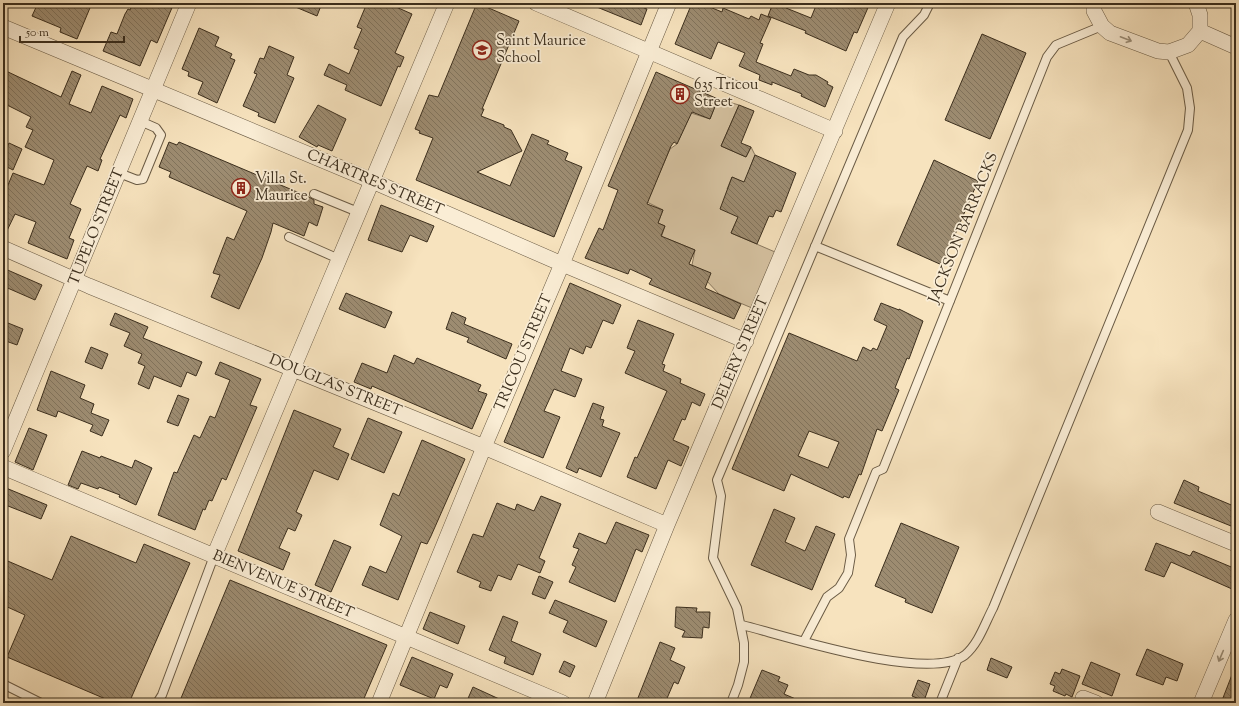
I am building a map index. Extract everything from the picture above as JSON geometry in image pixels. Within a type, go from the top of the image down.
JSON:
[{"type":"street","name":"TUPELO STREET","points":[[3,451],[189,3]]},
{"type":"street","points":[[214,556],[294,370],[370,180],[446,3]]},
{"type":"street","points":[[536,3],[649,50],[835,131]]},
{"type":"street","name":"TRICOU STREET","points":[[379,703],[669,3]]},
{"type":"street","name":"DELERY STREET","points":[[595,703],[667,524],[746,341],[888,3]]},
{"type":"street","points":[[1094,3],[1094,11],[1102,26],[1110,33],[1158,51],[1170,52],[1188,46],[1200,31],[1200,15],[1196,3]]},
{"type":"street","name":"CHARTRES STREET","points":[[3,27],[370,180],[562,264],[746,341]]},
{"type":"street","points":[[1200,31],[1236,47]]},
{"type":"street","name":"DOUGLAS STREET","points":[[3,248],[75,280],[484,447],[667,524]]},
{"type":"street","name":"BIENVENUE STREET","points":[[3,467],[563,703]]},
{"type":"street","points":[[1158,512],[1236,544]]},
{"type":"street","points":[[1202,703],[1236,620]]},
{"type":"lane","points":[[731,703],[738,685],[744,662],[744,643],[742,625],[737,608],[713,558],[721,496],[717,480],[903,37],[924,15],[930,3]]},
{"type":"lane","name":"JACKSON BARRACKS","points":[[804,641],[827,598],[839,588],[848,572],[851,555],[849,539],[876,472],[883,469],[1047,57],[1056,45],[1102,26]]},
{"type":"lane","points":[[742,625],[864,656],[919,664],[949,662],[964,655],[975,644],[993,608],[1188,130],[1190,108],[1187,88],[1170,52]]},
{"type":"lane","points":[[119,173],[137,180],[143,179],[161,136],[156,128],[140,121]]},
{"type":"lane","points":[[314,194],[358,212]]},
{"type":"lane","points":[[289,238],[339,259]]},
{"type":"lane","points":[[815,246],[950,301]]},
{"type":"lane","points":[[157,703],[162,695],[214,556]]},
{"type":"lane","points":[[940,703],[958,658]]},
{"type":"lane","points":[[3,684],[41,703]]},
{"type":"shaded area","points":[[718,99],[739,105],[721,146],[746,157],[751,147],[755,155],[750,168],[747,184],[732,177],[727,189],[742,195],[741,211],[731,233],[782,255],[759,311],[719,294],[692,265],[695,250],[668,239],[660,241],[665,226],[658,223],[663,210],[647,202],[670,149],[677,144],[691,113],[710,119]]},
{"type":"building","points":[[38,3],[92,3],[77,39],[60,32],[61,28],[32,16]]},
{"type":"building","points":[[133,3],[174,3],[157,43],[151,40],[140,66],[103,51],[111,32],[117,34],[125,14],[128,9],[130,10]]},
{"type":"building","points":[[286,3],[322,3],[317,16]]},
{"type":"building","points":[[367,3],[387,3],[412,14],[395,53],[404,57],[400,67],[398,66],[381,106],[345,90],[347,85],[324,75],[329,64],[349,74],[359,50],[354,48],[362,29],[357,27]]},
{"type":"building","points":[[477,3],[519,21],[482,109],[484,109],[481,116],[504,125],[504,127],[511,130],[522,151],[477,172],[510,186],[532,134],[549,141],[547,144],[568,153],[565,160],[582,167],[554,237],[416,180],[433,138],[419,133],[420,131],[415,129],[429,95],[438,97]]},
{"type":"building","points":[[587,3],[632,3],[647,9],[641,25]]},
{"type":"building","points":[[692,3],[700,3],[722,12],[723,8],[749,19],[751,16],[759,20],[761,14],[771,18],[760,43],[763,44],[756,62],[791,76],[794,69],[809,75],[816,75],[828,82],[827,84],[833,87],[825,107],[801,96],[802,94],[772,82],[772,85],[759,80],[760,75],[739,66],[745,53],[718,42],[711,59],[675,44]]},
{"type":"building","points":[[773,3],[788,3],[786,8],[811,18],[817,3],[870,3],[857,33],[854,32],[846,51],[805,33],[806,31],[768,16]]},
{"type":"building","points":[[199,28],[219,37],[215,46],[232,54],[230,58],[235,60],[217,103],[198,94],[203,82],[188,76],[189,72],[182,69]]},
{"type":"building","points":[[982,34],[1026,53],[990,139],[945,120]]},
{"type":"building","points":[[269,46],[294,57],[287,75],[294,78],[275,123],[258,116],[259,113],[243,106],[257,74],[254,73],[260,58],[264,59]]},
{"type":"building","points":[[6,71],[61,97],[72,71],[81,75],[69,104],[91,113],[102,86],[133,99],[126,118],[120,115],[100,159],[102,160],[98,171],[87,166],[70,204],[81,209],[69,238],[74,240],[67,259],[28,243],[36,222],[15,214],[3,239],[3,197],[13,173],[44,185],[54,160],[25,147],[33,130],[26,127],[31,117],[3,103],[3,77]]},
{"type":"building","points":[[656,72],[718,99],[710,119],[692,112],[677,144],[674,142],[671,146],[647,204],[663,210],[658,223],[665,226],[661,236],[695,250],[689,264],[711,273],[705,288],[741,304],[734,319],[649,284],[652,279],[630,269],[628,274],[585,258],[599,228],[603,230],[618,190],[608,186]]},
{"type":"building","points":[[318,105],[346,119],[332,151],[318,145],[317,147],[299,137]]},
{"type":"building","points":[[739,105],[754,111],[741,143],[751,147],[746,157],[721,146]]},
{"type":"building","name":"Villa St. Maurice","points":[[169,142],[177,145],[179,142],[309,197],[314,200],[314,204],[323,207],[317,226],[309,222],[304,236],[273,223],[262,258],[239,309],[211,297],[220,275],[213,273],[227,237],[234,240],[247,211],[169,177],[171,172],[159,167]]},
{"type":"building","points":[[9,143],[22,149],[13,170],[3,165],[3,156]]},
{"type":"building","points":[[755,155],[796,173],[781,212],[776,210],[773,217],[769,216],[757,244],[731,233],[738,217],[720,209],[732,177],[744,182]]},
{"type":"building","points":[[934,160],[978,181],[942,265],[897,245]]},
{"type":"building","points":[[381,205],[434,226],[427,242],[410,235],[402,252],[368,240]]},
{"type":"building","points":[[3,268],[42,285],[35,300],[3,286]]},
{"type":"building","points":[[570,283],[621,305],[613,324],[603,320],[591,348],[586,346],[583,354],[570,348],[561,371],[582,379],[575,397],[554,389],[544,411],[560,417],[543,458],[504,442]]},
{"type":"building","points":[[346,293],[392,312],[385,328],[339,309]]},
{"type":"building","points":[[881,303],[899,309],[923,321],[909,359],[907,358],[895,388],[899,390],[882,431],[877,429],[861,475],[859,474],[849,498],[844,496],[843,498],[791,474],[784,491],[732,469],[789,333],[857,361],[863,347],[871,351],[873,348],[877,350],[887,326],[874,320]],"holes":[[[809,431],[839,442],[828,468],[798,456]]]},
{"type":"building","points":[[452,312],[466,318],[464,324],[512,344],[506,359],[467,342],[469,338],[446,329]]},
{"type":"building","points":[[115,313],[148,327],[143,338],[202,362],[196,376],[187,372],[181,387],[154,376],[149,389],[138,384],[145,366],[138,363],[142,354],[124,346],[130,333],[110,325]]},
{"type":"building","points":[[638,320],[674,334],[662,364],[665,365],[663,371],[681,379],[680,383],[705,394],[700,406],[692,402],[685,420],[682,419],[673,440],[689,447],[681,466],[668,460],[656,489],[627,477],[667,391],[625,373],[635,351],[627,348]]},
{"type":"building","points":[[3,321],[23,329],[17,345],[3,340]]},
{"type":"building","points":[[91,347],[108,354],[102,369],[85,362]]},
{"type":"building","points":[[394,355],[414,364],[417,358],[481,385],[478,391],[487,394],[472,429],[372,386],[371,389],[354,382],[362,363],[387,373]]},
{"type":"building","points":[[220,362],[261,379],[250,405],[257,407],[226,480],[222,478],[212,501],[209,500],[205,510],[203,509],[195,530],[158,515],[174,472],[177,473],[194,435],[200,438],[210,416],[215,418],[230,380],[215,374]]},
{"type":"building","points":[[51,371],[85,385],[80,398],[94,404],[91,413],[109,420],[102,436],[90,431],[93,425],[58,411],[56,417],[37,410]]},
{"type":"building","points":[[178,395],[189,399],[178,426],[167,422]]},
{"type":"building","points":[[593,403],[604,407],[600,419],[604,420],[602,426],[620,433],[601,477],[579,468],[577,473],[566,468]]},
{"type":"building","points":[[294,410],[341,429],[333,447],[349,454],[338,480],[314,470],[296,512],[302,515],[295,531],[288,528],[279,548],[290,553],[283,570],[238,551]]},
{"type":"building","points":[[368,418],[402,432],[384,473],[351,459]]},
{"type":"building","points":[[29,428],[47,435],[33,470],[15,462]]},
{"type":"building","points":[[422,440],[465,459],[427,544],[421,542],[398,600],[362,585],[370,566],[386,573],[402,536],[380,525],[393,493],[399,496]]},
{"type":"building","points":[[82,451],[100,458],[101,456],[132,468],[135,460],[152,468],[136,505],[119,497],[120,495],[99,487],[98,489],[81,483],[78,489],[68,485]]},
{"type":"building","points":[[1184,480],[1199,487],[1198,491],[1236,507],[1236,528],[1174,503]]},
{"type":"building","points":[[6,488],[47,505],[41,519],[3,504],[3,495]]},
{"type":"building","points":[[541,496],[561,504],[539,558],[545,561],[540,573],[518,564],[511,580],[498,575],[491,591],[479,587],[481,582],[457,572],[473,534],[483,537],[497,503],[515,510],[517,504],[534,511]]},
{"type":"building","points":[[774,509],[795,518],[785,542],[805,551],[816,526],[835,534],[812,590],[751,565]]},
{"type":"building","points":[[616,522],[649,535],[642,552],[636,549],[615,602],[569,582],[576,567],[572,565],[579,549],[573,547],[579,533],[606,544]]},
{"type":"building","points":[[901,523],[959,547],[932,613],[905,602],[906,599],[875,586]]},
{"type":"building","points":[[71,536],[136,563],[144,544],[190,563],[129,703],[115,703],[7,657],[25,615],[3,605],[3,559],[52,580]]},
{"type":"building","points":[[334,540],[351,547],[331,592],[315,585]]},
{"type":"building","points":[[1156,543],[1190,556],[1193,551],[1236,569],[1236,581],[1232,589],[1171,562],[1164,577],[1145,570]]},
{"type":"building","points":[[539,576],[553,582],[545,599],[532,594]]},
{"type":"building","points":[[230,580],[387,645],[362,703],[179,703]]},
{"type":"building","points":[[555,600],[607,621],[596,647],[563,632],[568,621],[549,613]]},
{"type":"building","points":[[676,607],[697,608],[696,612],[710,612],[709,628],[703,627],[702,638],[682,637],[685,631],[675,627]]},
{"type":"building","points":[[430,612],[465,626],[458,644],[423,629]]},
{"type":"building","points":[[503,616],[518,622],[511,641],[541,654],[533,675],[504,663],[506,657],[489,650]]},
{"type":"building","points":[[660,642],[675,648],[670,660],[685,667],[678,684],[674,682],[665,703],[636,703]]},
{"type":"building","points":[[1147,649],[1183,664],[1177,681],[1166,677],[1163,685],[1136,675]]},
{"type":"building","points":[[412,657],[453,674],[447,688],[440,685],[434,699],[400,685]]},
{"type":"building","points":[[991,658],[1012,667],[1007,678],[987,670]]},
{"type":"building","points":[[564,661],[575,666],[570,677],[559,672]]},
{"type":"building","points":[[1091,662],[1120,674],[1112,696],[1082,684]]},
{"type":"building","points":[[1235,667],[1236,703],[1221,703]]},
{"type":"building","points":[[1062,669],[1080,676],[1072,697],[1053,691],[1055,686],[1050,684],[1055,672],[1060,674]]},
{"type":"building","points":[[762,670],[780,677],[778,681],[788,685],[784,694],[805,703],[748,703]]},
{"type":"building","points":[[918,680],[930,684],[924,701],[912,696]]},
{"type":"building","points":[[473,687],[508,703],[466,703]]},
{"type":"place","name":"Saint Maurice School","points":[[482,50]]},
{"type":"place","name":"635 Tricou Street","points":[[680,94]]},
{"type":"place","name":"Villa St. Maurice","points":[[241,188]]}]
